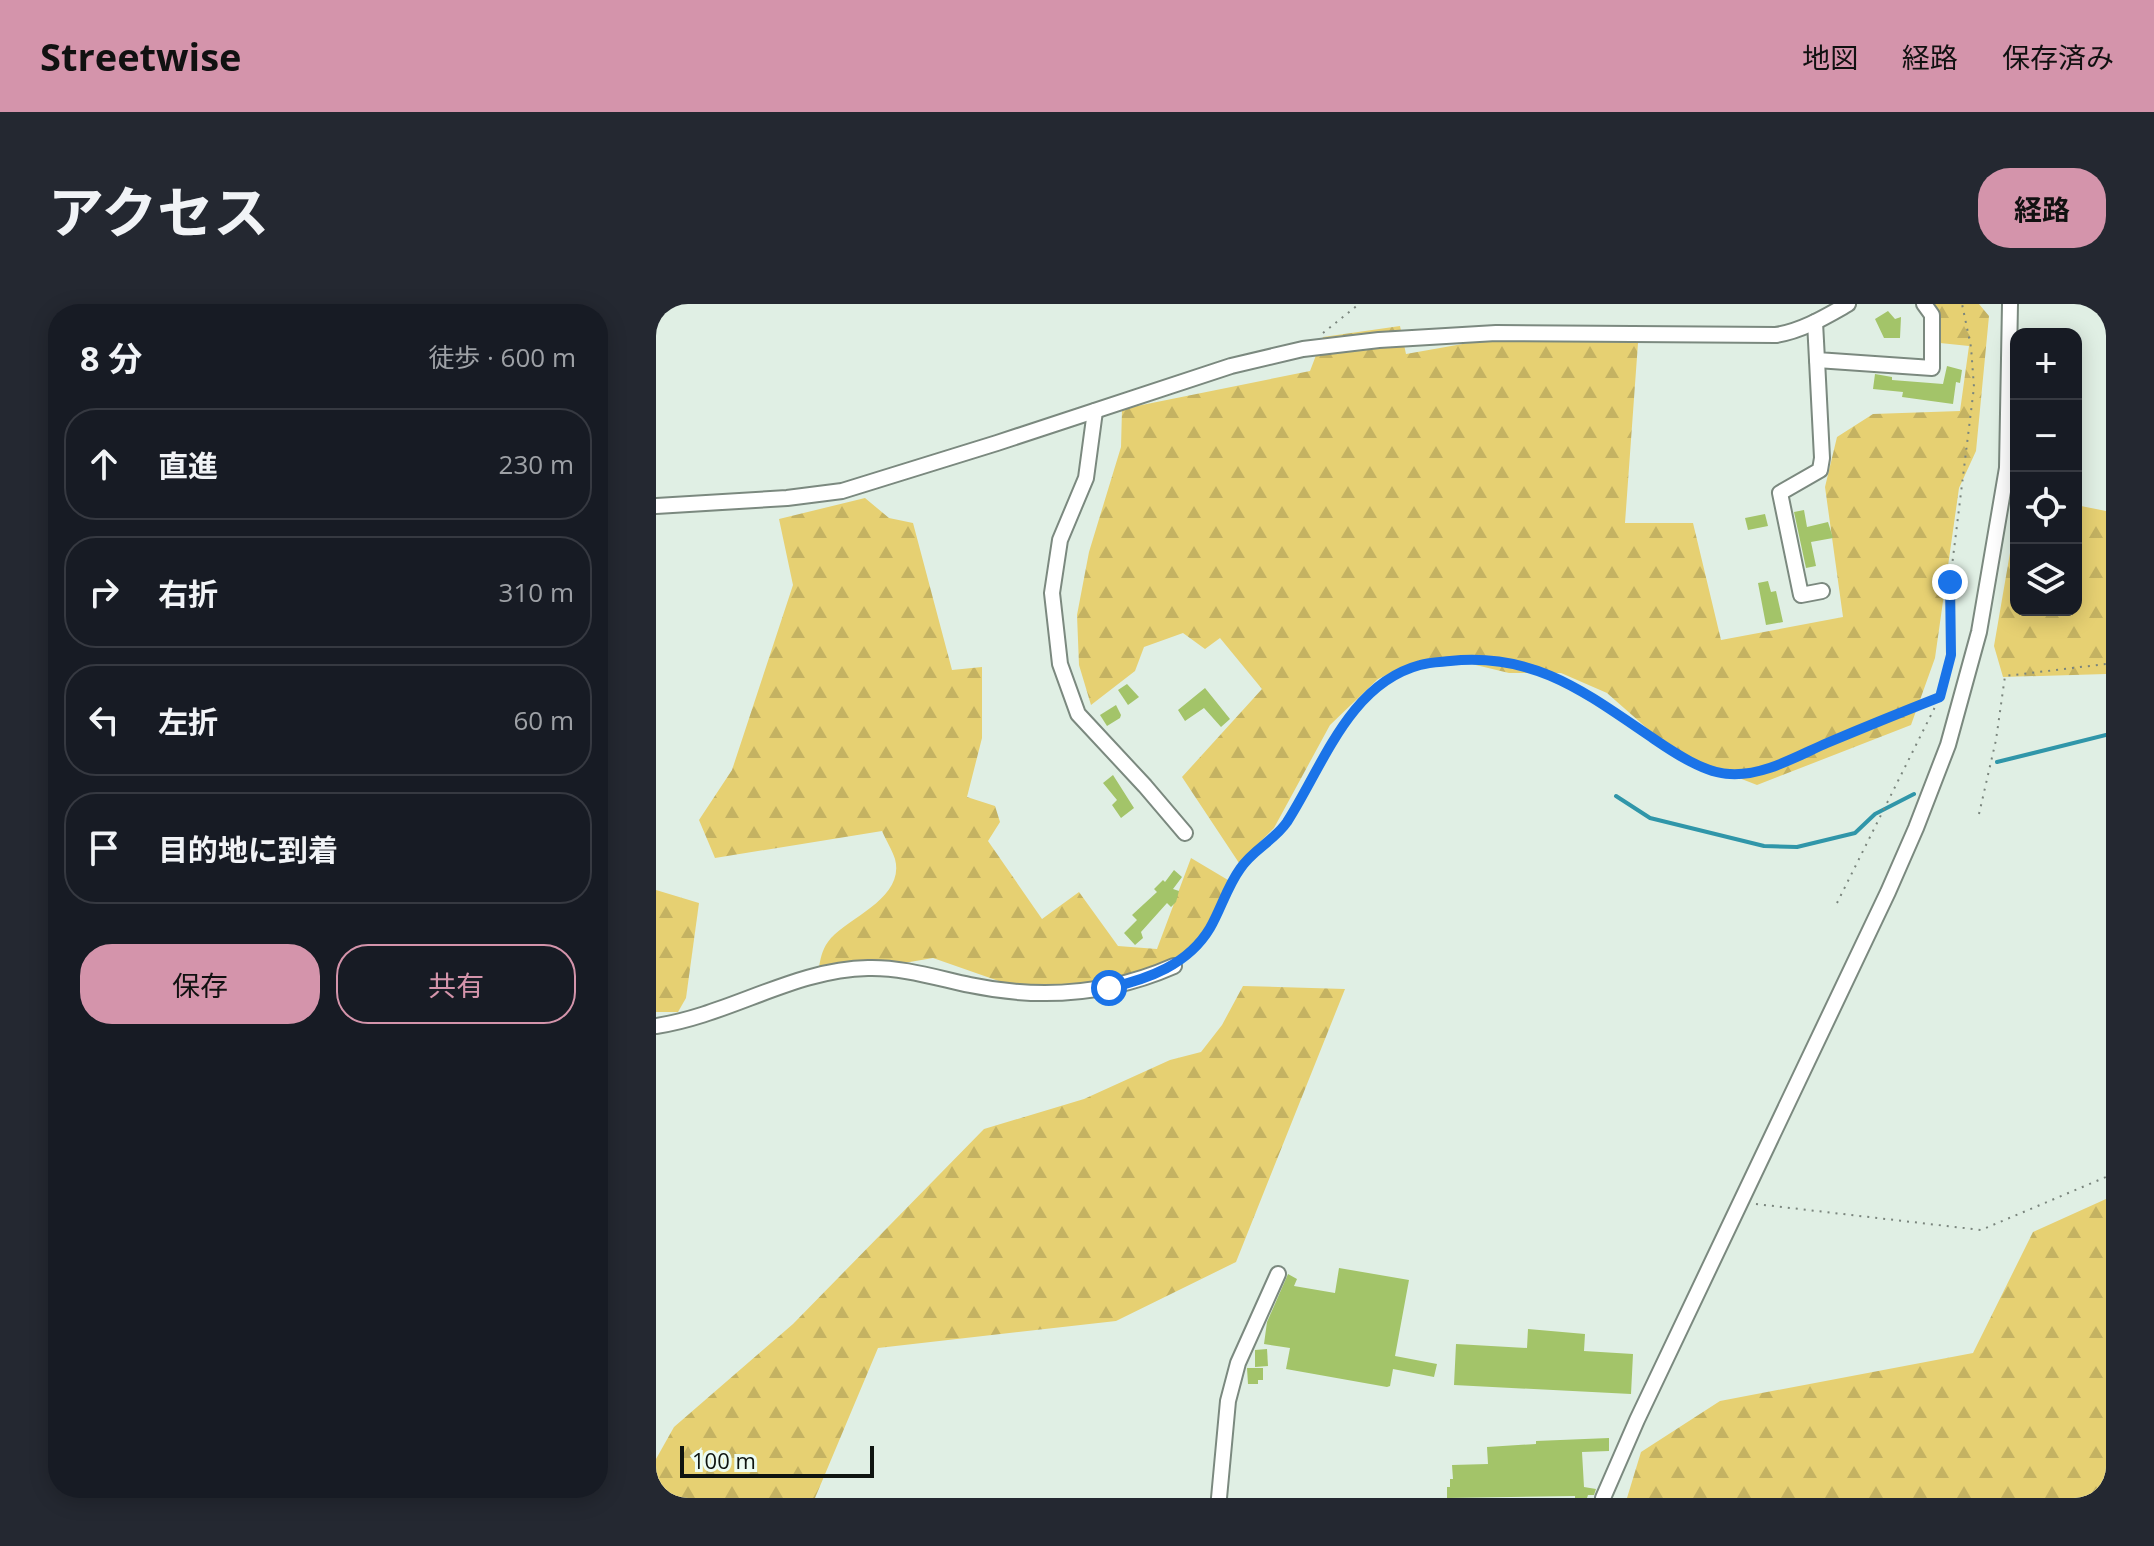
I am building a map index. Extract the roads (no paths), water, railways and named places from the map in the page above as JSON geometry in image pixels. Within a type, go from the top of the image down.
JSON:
[{"type":"street","points":[[656,506],[722,504],[842,491],[1231,366],[1303,349],[1379,340],[1496,333],[1776,335],[1815,322],[1848,304]]},
{"type":"street","points":[[1817,360],[1932,368],[1932,315],[1924,304]]},
{"type":"street","points":[[1603,1498],[1916,828],[1948,745],[1966,687],[1990,581],[2007,468],[2010,304]]},
{"type":"street","points":[[1815,322],[1822,458],[1820,470],[1780,493],[1801,595],[1822,591]]},
{"type":"street","points":[[1095,411],[1086,478],[1060,540],[1052,593],[1060,664],[1078,714],[1185,833]]},
{"type":"street","points":[[656,1026],[723,1010],[787,984],[840,971],[867,968],[899,970],[1016,992],[1068,993],[1141,980],[1174,966]]},
{"type":"street","points":[[1219,1498],[1228,1401],[1238,1363],[1278,1274]]},
{"type":"waterway","points":[[1997,762],[2106,735]]},
{"type":"waterway","points":[[1616,796],[1650,818],[1764,846],[1797,847],[1855,833],[1875,814],[1914,794]]}]
